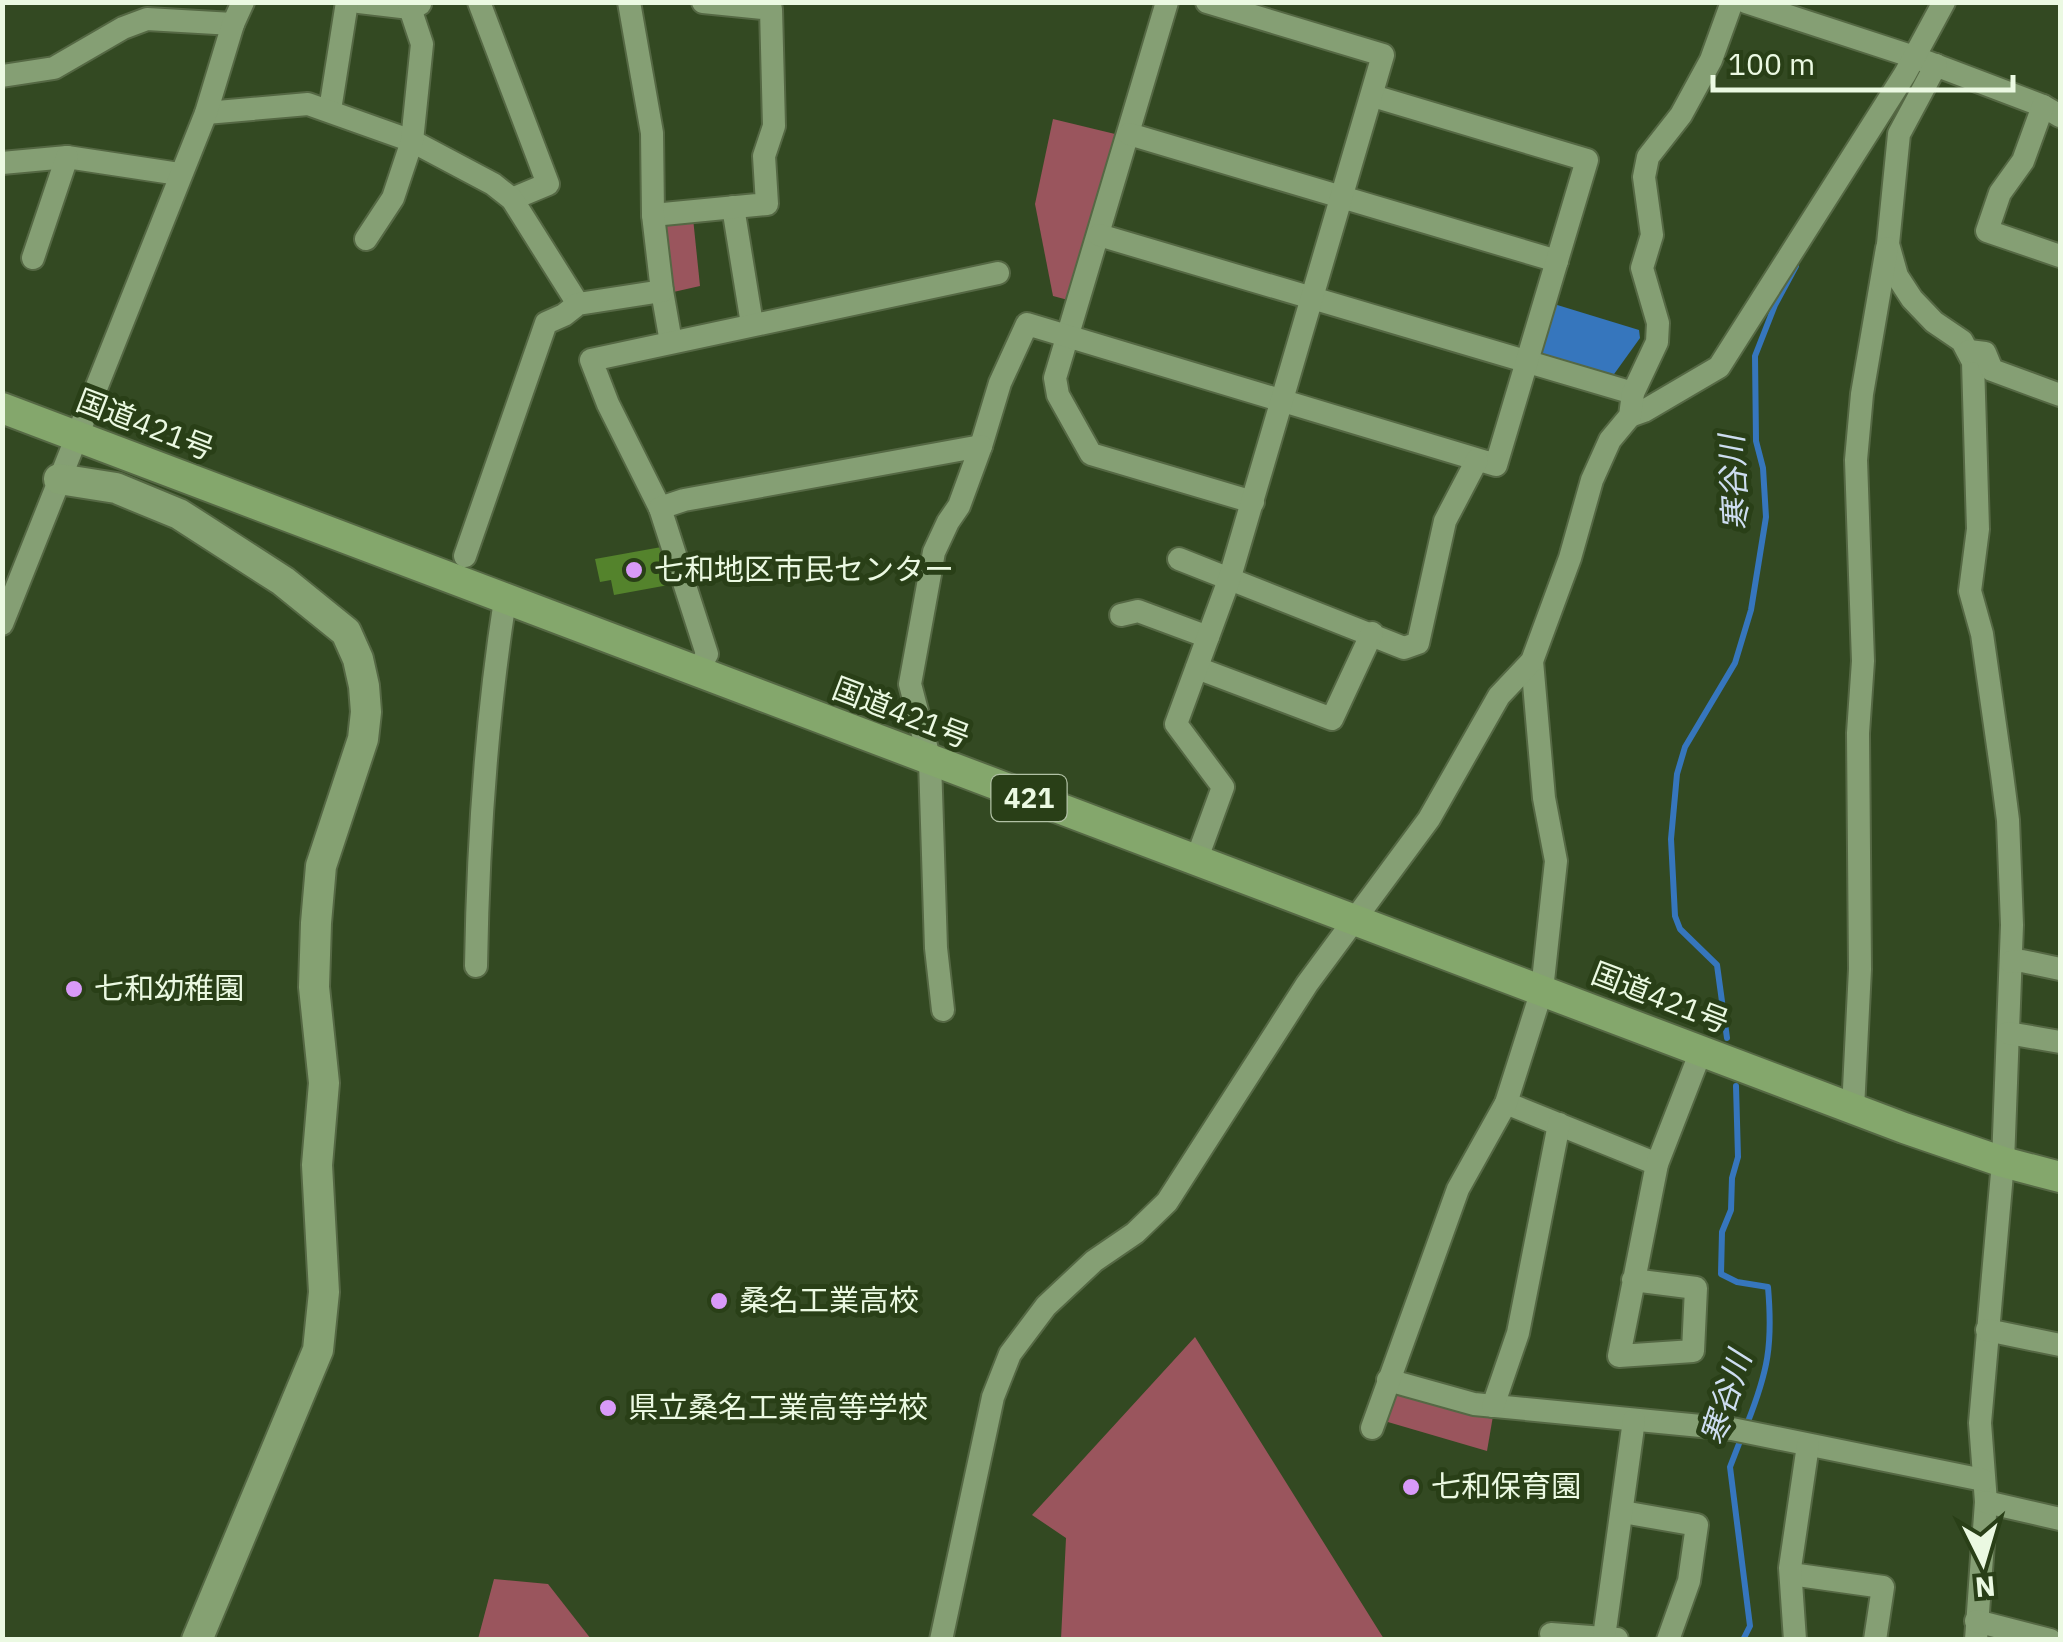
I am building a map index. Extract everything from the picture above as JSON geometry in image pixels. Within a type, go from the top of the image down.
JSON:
[{"type":"highway","name":"国道421号","points":[[2,408],[1853,1109],[2003,1162],[2060,1177]]},
{"type":"street","points":[[330,110],[346,2]]},
{"type":"street","points":[[359,2],[414,4],[422,44],[412,141],[394,198],[366,239]]},
{"type":"street","points":[[479,2],[548,184],[512,199]]},
{"type":"street","points":[[629,2],[652,134],[653,216],[671,342]]},
{"type":"street","points":[[653,216],[767,204],[764,156],[774,126],[772,9],[704,2]]},
{"type":"street","points":[[1167,2],[1055,378],[1058,395],[1091,454],[1252,502]]},
{"type":"street","points":[[1196,861],[1224,786],[1176,724],[1230,577],[1383,55],[1207,2]]},
{"type":"street","points":[[941,1640],[993,1397],[1010,1354],[1046,1306],[1094,1260],[1135,1233],[1166,1202],[1296,1001],[1430,820],[1499,696],[1532,661],[1570,558],[1592,480],[1631,405],[1657,342],[1658,323],[1642,268],[1652,235],[1644,177],[1648,157],[1681,115],[1704,74],[1732,2]]},
{"type":"street","points":[[1853,1109],[1860,969],[1858,733],[1863,661],[1856,460],[1862,394],[1888,244],[1899,134],[1927,62],[1944,2]]},
{"type":"street","points":[[1756,4],[1927,62],[2052,111],[2000,194],[1987,231],[2060,256]]},
{"type":"street","points":[[2,76],[54,68],[123,28],[147,19],[238,13],[206,114],[59,479],[10,584],[2,624]]},
{"type":"street","points":[[1099,235],[1527,362],[1644,411],[1719,366],[1927,62]]},
{"type":"street","points":[[943,1010],[936,948],[930,761],[910,684],[934,552],[968,484],[1000,383],[1027,324],[1496,465],[1587,160],[1373,96]]},
{"type":"street","points":[[206,114],[308,104],[412,141],[493,184],[512,199],[578,304]]},
{"type":"street","points":[[1129,134],[1557,261]]},
{"type":"street","points":[[2,163],[67,157],[179,174]]},
{"type":"street","points":[[34,258],[67,157]]},
{"type":"street","points":[[732,208],[752,324]]},
{"type":"street","points":[[1888,244],[1897,276],[1912,299],[1969,352],[1973,362],[1978,512],[1970,592],[1991,686],[2008,820],[2011,962],[2003,1162],[1980,1423],[1985,1491],[1976,1630],[2050,1640]]},
{"type":"street","points":[[697,673],[707,654],[660,508],[608,404],[591,360],[998,273]]},
{"type":"street","points":[[465,556],[546,323],[564,316],[578,304],[662,291]]},
{"type":"street","points":[[1969,352],[1984,353],[1992,370],[2060,394]]},
{"type":"street","points":[[660,508],[684,500],[981,446]]},
{"type":"street","points":[[1179,559],[1404,648],[1418,644],[1445,521],[1476,460]]},
{"type":"street","points":[[59,479],[116,488],[179,514],[283,581],[346,632],[364,686],[363,739],[321,866],[316,923],[314,986],[324,1083],[317,1165],[324,1292],[318,1350],[197,1640]]},
{"type":"street","points":[[476,966],[478,857],[495,666],[505,600]]},
{"type":"street","points":[[1121,615],[1138,611],[1208,637]]},
{"type":"street","points":[[1197,668],[1332,719],[1372,633]]},
{"type":"street","points":[[1372,1428],[1458,1189],[1506,1103],[1542,990],[1556,862],[1544,798],[1532,661]]},
{"type":"street","points":[[2011,962],[2060,969]]},
{"type":"street","points":[[2008,1033],[2060,1042]]},
{"type":"street","points":[[1633,1280],[1657,1164],[1701,1050]]},
{"type":"street","points":[[1506,1103],[1657,1164]]},
{"type":"street","points":[[1493,1406],[1518,1334],[1559,1124]]},
{"type":"street","points":[[1986,1330],[2060,1345]]},
{"type":"street","points":[[1388,1380],[1493,1406],[1742,1430],[1985,1491],[2060,1520]]},
{"type":"street","points":[[1551,1634],[1611,1638],[1634,1420]]},
{"type":"street","points":[[1795,1640],[1791,1574],[1808,1445]]},
{"type":"street","points":[[1623,1512],[1697,1525],[1689,1581],[1668,1640]]},
{"type":"street","points":[[1791,1574],[1882,1587],[1874,1640]]},
{"type":"shaded area","points":[[1053,119],[1115,134],[1068,300],[1053,296],[1035,204]]},
{"type":"shaded area","points":[[693,218],[700,286],[669,293],[661,227],[669,221]]},
{"type":"shaded area","points":[[1195,1337],[1384,1639],[1061,1639],[1066,1538],[1032,1515]]},
{"type":"shaded area","points":[[1391,1385],[1494,1410],[1487,1451],[1381,1420]]},
{"type":"shaded area","points":[[494,1579],[548,1584],[591,1639],[478,1639]]},
{"type":"water","points":[[1554,304],[1639,330],[1640,338],[1612,377],[1543,358],[1539,350]]},
{"type":"building","name":"七和地区市民センター","points":[[667,546],[674,584],[614,595],[611,580],[600,582],[595,559]]},
{"type":"waterway","name":"寒谷川","points":[[1727,1038],[1717,965],[1680,929],[1675,916],[1671,839],[1677,774],[1685,747],[1735,663],[1751,610],[1766,517],[1763,468],[1756,441],[1755,356],[1796,266]]},
{"type":"waterway","name":"寒谷川","points":[[1736,1086],[1738,1157],[1732,1178],[1731,1210],[1722,1232],[1721,1274],[1737,1282],[1768,1287],[1769,1307],[1767,1357],[1747,1424]]},
{"type":"waterway","name":"寒谷川","points":[[1742,1436],[1730,1467],[1750,1626],[1743,1640]]},
{"type":"place","name":"七和地区市民センター","points":[[634,570]]},
{"type":"place","name":"七和幼稚園","points":[[74,989]]},
{"type":"place","name":"桑名工業高校","points":[[719,1301]]},
{"type":"place","name":"県立桑名工業高等学校","points":[[608,1408]]},
{"type":"place","name":"七和保育園","points":[[1411,1487]]}]
